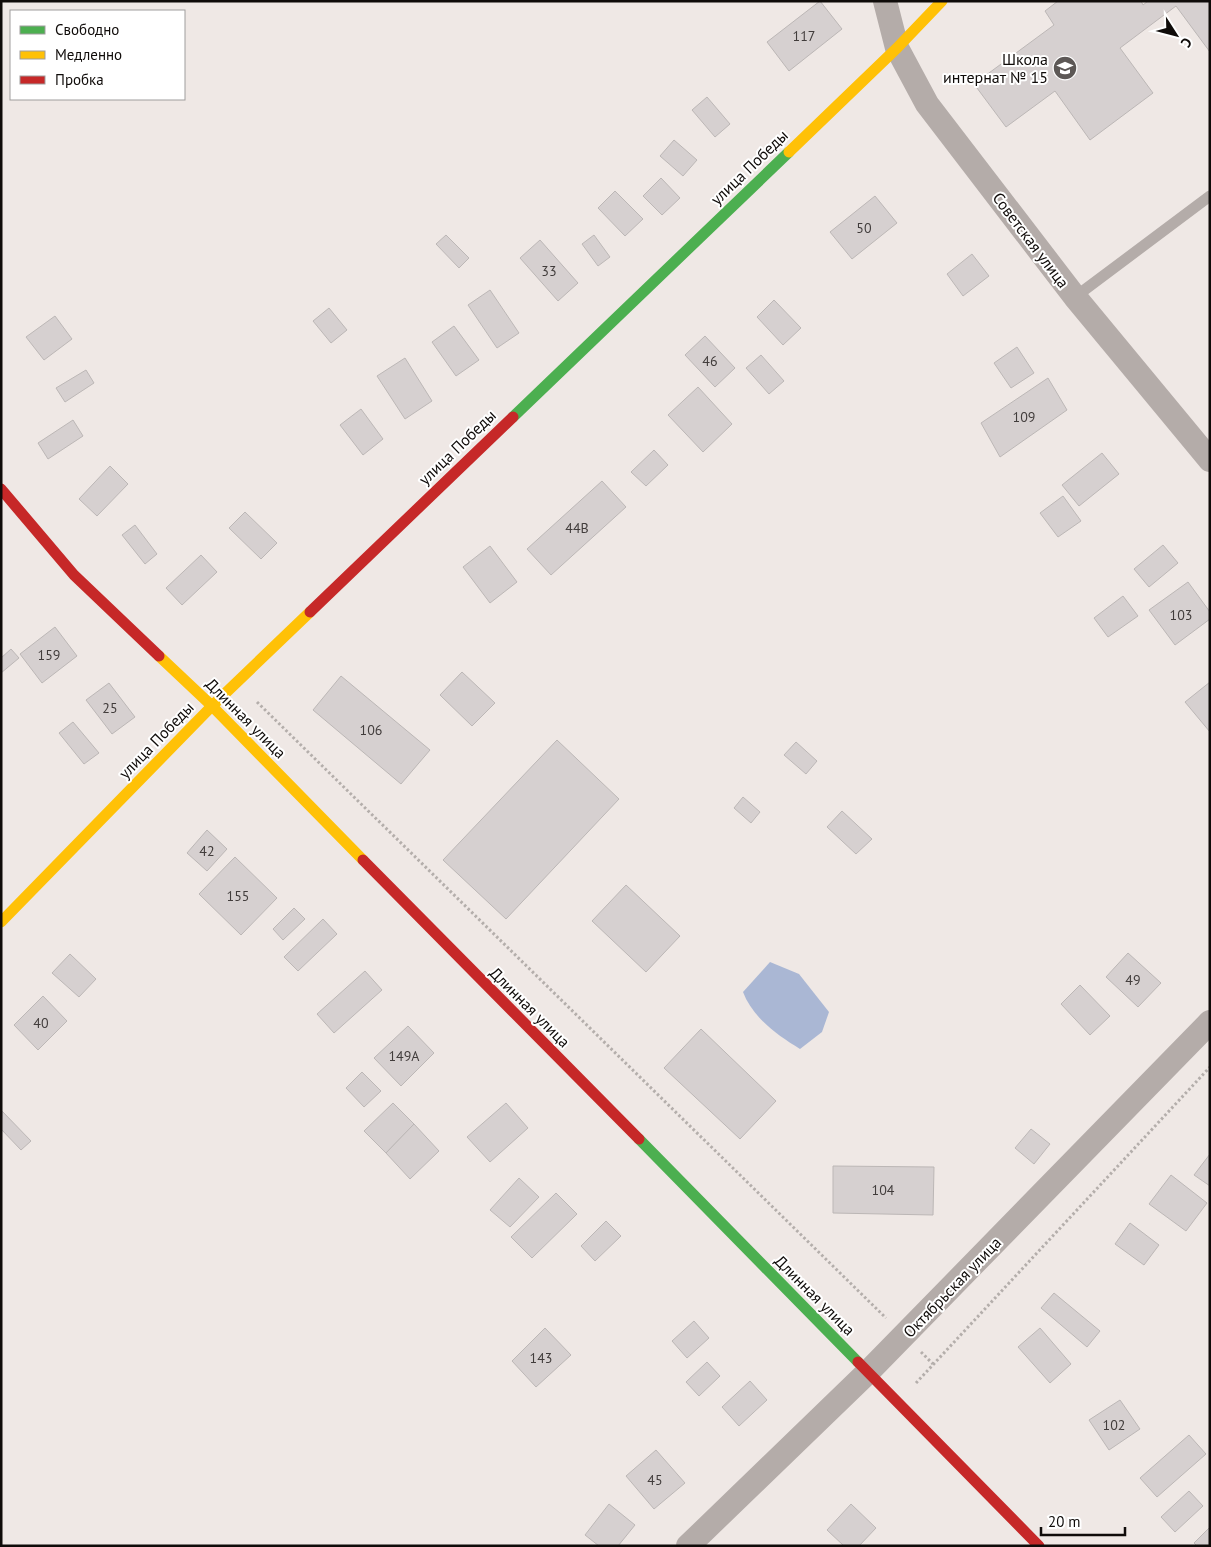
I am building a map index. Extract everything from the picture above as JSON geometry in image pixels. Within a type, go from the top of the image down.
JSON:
[{"type":"street","name":"Советская улица","points":[[885,1],[897,48],[927,104],[1075,297],[1210,460]]},
{"type":"street","name":"улица Победы","points":[[1,922],[212,706],[897,48],[942,1]]},
{"type":"street","name":"Длинная улица","points":[[1,489],[74,575],[212,706],[1039,1546]]},
{"type":"street","name":"Октябрьская улица","points":[[688,1546],[904,1336],[1210,1022]]},
{"type":"lane","points":[[1075,297],[1210,196]]},
{"type":"path","points":[[237,682],[933,1364]]},
{"type":"path","points":[[898,1403],[1210,1067]]},
{"type":"water","points":[[770,962],[799,974],[829,1012],[822,1032],[800,1049],[774,1032],[759,1018],[743,992]]},
{"type":"building","points":[[820,1],[842,29],[789,71],[767,42]]},
{"type":"building","name":"Школа интернат № 15","points":[[1058,1],[1141,1],[1143,5],[1148,1],[1210,1],[1210,52],[1176,6],[1120,48],[1153,93],[1090,140],[1055,91],[1006,127],[974,84],[1054,25],[1045,11]]},
{"type":"building","points":[[707,97],[730,124],[715,137],[692,110]]},
{"type":"building","points":[[674,140],[697,160],[683,176],[660,156]]},
{"type":"building","points":[[661,178],[680,198],[662,215],[643,196]]},
{"type":"building","points":[[615,191],[643,219],[625,236],[598,208]]},
{"type":"building","points":[[875,196],[897,223],[852,259],[830,232]]},
{"type":"building","points":[[446,235],[469,258],[459,268],[436,244]]},
{"type":"building","points":[[594,235],[610,257],[598,266],[582,244]]},
{"type":"building","points":[[540,240],[578,283],[558,301],[520,258]]},
{"type":"building","points":[[972,254],[989,276],[963,296],[947,274]]},
{"type":"building","points":[[490,290],[519,333],[497,348],[468,305]]},
{"type":"building","points":[[774,300],[801,328],[783,345],[757,317]]},
{"type":"building","points":[[329,308],[347,330],[331,343],[313,321]]},
{"type":"building","points":[[55,316],[72,339],[44,360],[26,337]]},
{"type":"building","points":[[454,326],[479,360],[456,376],[432,342]]},
{"type":"building","points":[[705,336],[735,368],[715,387],[685,355]]},
{"type":"building","points":[[1017,347],[1034,373],[1011,388],[994,363]]},
{"type":"building","points":[[761,355],[784,381],[769,394],[746,368]]},
{"type":"building","points":[[405,358],[432,401],[405,419],[377,376]]},
{"type":"building","points":[[86,370],[94,383],[65,402],[56,388]]},
{"type":"building","points":[[1048,378],[1067,410],[1000,457],[981,423]]},
{"type":"building","points":[[698,387],[732,424],[703,452],[668,415]]},
{"type":"building","points":[[361,409],[383,439],[363,455],[340,425]]},
{"type":"building","points":[[73,420],[83,436],[48,459],[38,443]]},
{"type":"building","points":[[654,450],[668,465],[646,486],[631,472]]},
{"type":"building","points":[[1102,453],[1119,474],[1079,506],[1062,485]]},
{"type":"building","points":[[110,466],[128,484],[97,516],[79,499]]},
{"type":"building","points":[[602,481],[626,507],[551,575],[527,549]]},
{"type":"building","points":[[1063,496],[1081,521],[1058,537],[1040,513]]},
{"type":"building","points":[[245,512],[277,543],[261,559],[229,528]]},
{"type":"building","points":[[135,525],[157,554],[145,564],[122,535]]},
{"type":"building","points":[[1163,545],[1178,563],[1149,587],[1134,569]]},
{"type":"building","points":[[490,546],[517,582],[490,603],[463,567]]},
{"type":"building","points":[[201,555],[217,572],[182,605],[166,588]]},
{"type":"building","points":[[1188,582],[1210,612],[1210,619],[1175,645],[1149,610]]},
{"type":"building","points":[[1123,596],[1138,616],[1108,637],[1094,618]]},
{"type":"building","points":[[55,627],[77,656],[42,683],[20,654]]},
{"type":"building","points":[[11,649],[19,658],[1,673],[1,658]]},
{"type":"building","points":[[462,672],[495,703],[472,726],[440,695]]},
{"type":"building","points":[[341,676],[430,750],[401,784],[313,710]]},
{"type":"building","points":[[1210,682],[1210,732],[1185,702]]},
{"type":"building","points":[[109,683],[135,717],[112,734],[86,700]]},
{"type":"building","points":[[73,722],[99,753],[84,764],[59,733]]},
{"type":"building","points":[[557,740],[619,799],[506,919],[443,860]]},
{"type":"building","points":[[796,742],[817,761],[806,774],[784,755]]},
{"type":"building","points":[[743,797],[760,812],[751,823],[734,808]]},
{"type":"building","points":[[842,811],[872,839],[856,854],[827,827]]},
{"type":"building","points":[[207,830],[227,849],[207,871],[187,853]]},
{"type":"building","points":[[235,857],[277,898],[241,935],[199,894]]},
{"type":"building","points":[[626,885],[680,936],[646,972],[592,921]]},
{"type":"building","points":[[294,908],[305,919],[283,940],[273,929]]},
{"type":"building","points":[[323,919],[337,934],[298,971],[284,957]]},
{"type":"building","points":[[1128,953],[1161,983],[1138,1007],[1106,977]]},
{"type":"building","points":[[70,954],[96,979],[79,997],[52,973]]},
{"type":"building","points":[[365,971],[382,990],[334,1033],[317,1014]]},
{"type":"building","points":[[1080,985],[1110,1016],[1090,1035],[1061,1004]]},
{"type":"building","points":[[43,996],[67,1021],[38,1050],[14,1025]]},
{"type":"building","points":[[408,1026],[434,1053],[401,1086],[374,1058]]},
{"type":"building","points":[[701,1029],[776,1101],[740,1139],[664,1068]]},
{"type":"building","points":[[362,1072],[381,1091],[364,1107],[346,1088]]},
{"type":"building","points":[[393,1103],[414,1124],[386,1153],[364,1131]]},
{"type":"building","points":[[506,1103],[528,1128],[490,1162],[467,1137]]},
{"type":"building","points":[[2,1111],[31,1141],[21,1150],[1,1129]]},
{"type":"building","points":[[414,1124],[439,1151],[410,1179],[386,1153]]},
{"type":"building","points":[[1031,1129],[1050,1144],[1034,1164],[1015,1148]]},
{"type":"building","points":[[1210,1154],[1210,1186],[1194,1175]]},
{"type":"building","points":[[833,1166],[934,1167],[933,1215],[833,1213]]},
{"type":"building","points":[[1171,1175],[1207,1203],[1186,1231],[1149,1204]]},
{"type":"building","points":[[519,1178],[539,1197],[510,1227],[490,1210]]},
{"type":"building","points":[[556,1193],[577,1214],[532,1258],[511,1237]]},
{"type":"building","points":[[606,1221],[621,1236],[595,1261],[581,1246]]},
{"type":"building","points":[[1130,1223],[1159,1245],[1144,1265],[1115,1244]]},
{"type":"building","points":[[1054,1293],[1100,1331],[1087,1347],[1041,1308]]},
{"type":"building","points":[[694,1321],[709,1338],[687,1358],[672,1341]]},
{"type":"building","points":[[545,1328],[571,1355],[536,1387],[512,1361]]},
{"type":"building","points":[[1040,1328],[1071,1364],[1050,1383],[1018,1347]]},
{"type":"building","points":[[707,1362],[720,1376],[699,1396],[686,1382]]},
{"type":"building","points":[[750,1381],[767,1400],[739,1426],[722,1407]]},
{"type":"building","points":[[1120,1400],[1140,1429],[1109,1450],[1089,1420]]},
{"type":"building","points":[[1189,1435],[1206,1454],[1157,1497],[1140,1478]]},
{"type":"building","points":[[656,1450],[685,1483],[654,1509],[626,1476]]},
{"type":"building","points":[[1189,1491],[1203,1506],[1175,1532],[1161,1517]]},
{"type":"building","points":[[609,1504],[635,1525],[618,1546],[599,1546],[585,1535]]},
{"type":"building","points":[[851,1504],[876,1528],[859,1546],[844,1546],[827,1530]]},
{"type":"building","points":[[1210,1527],[1210,1546],[1197,1546],[1194,1543]]},
{"type":"traffic: fast","points":[[513,417],[789,152]]},
{"type":"traffic: fast","points":[[639,1139],[858,1362]]},
{"type":"traffic: slow","points":[[789,152],[897,48],[942,1]]},
{"type":"traffic: slow","points":[[1,922],[212,706],[310,612]]},
{"type":"traffic: slow","points":[[159,656],[212,706],[363,860]]},
{"type":"traffic: jam","points":[[310,612],[513,417]]},
{"type":"traffic: jam","points":[[1,489],[74,575],[159,656]]},
{"type":"traffic: jam","points":[[363,860],[639,1139]]},
{"type":"traffic: jam","points":[[858,1362],[1039,1546]]},
{"type":"place","name":"Школа интернат № 15","points":[[1065,68]]}]
